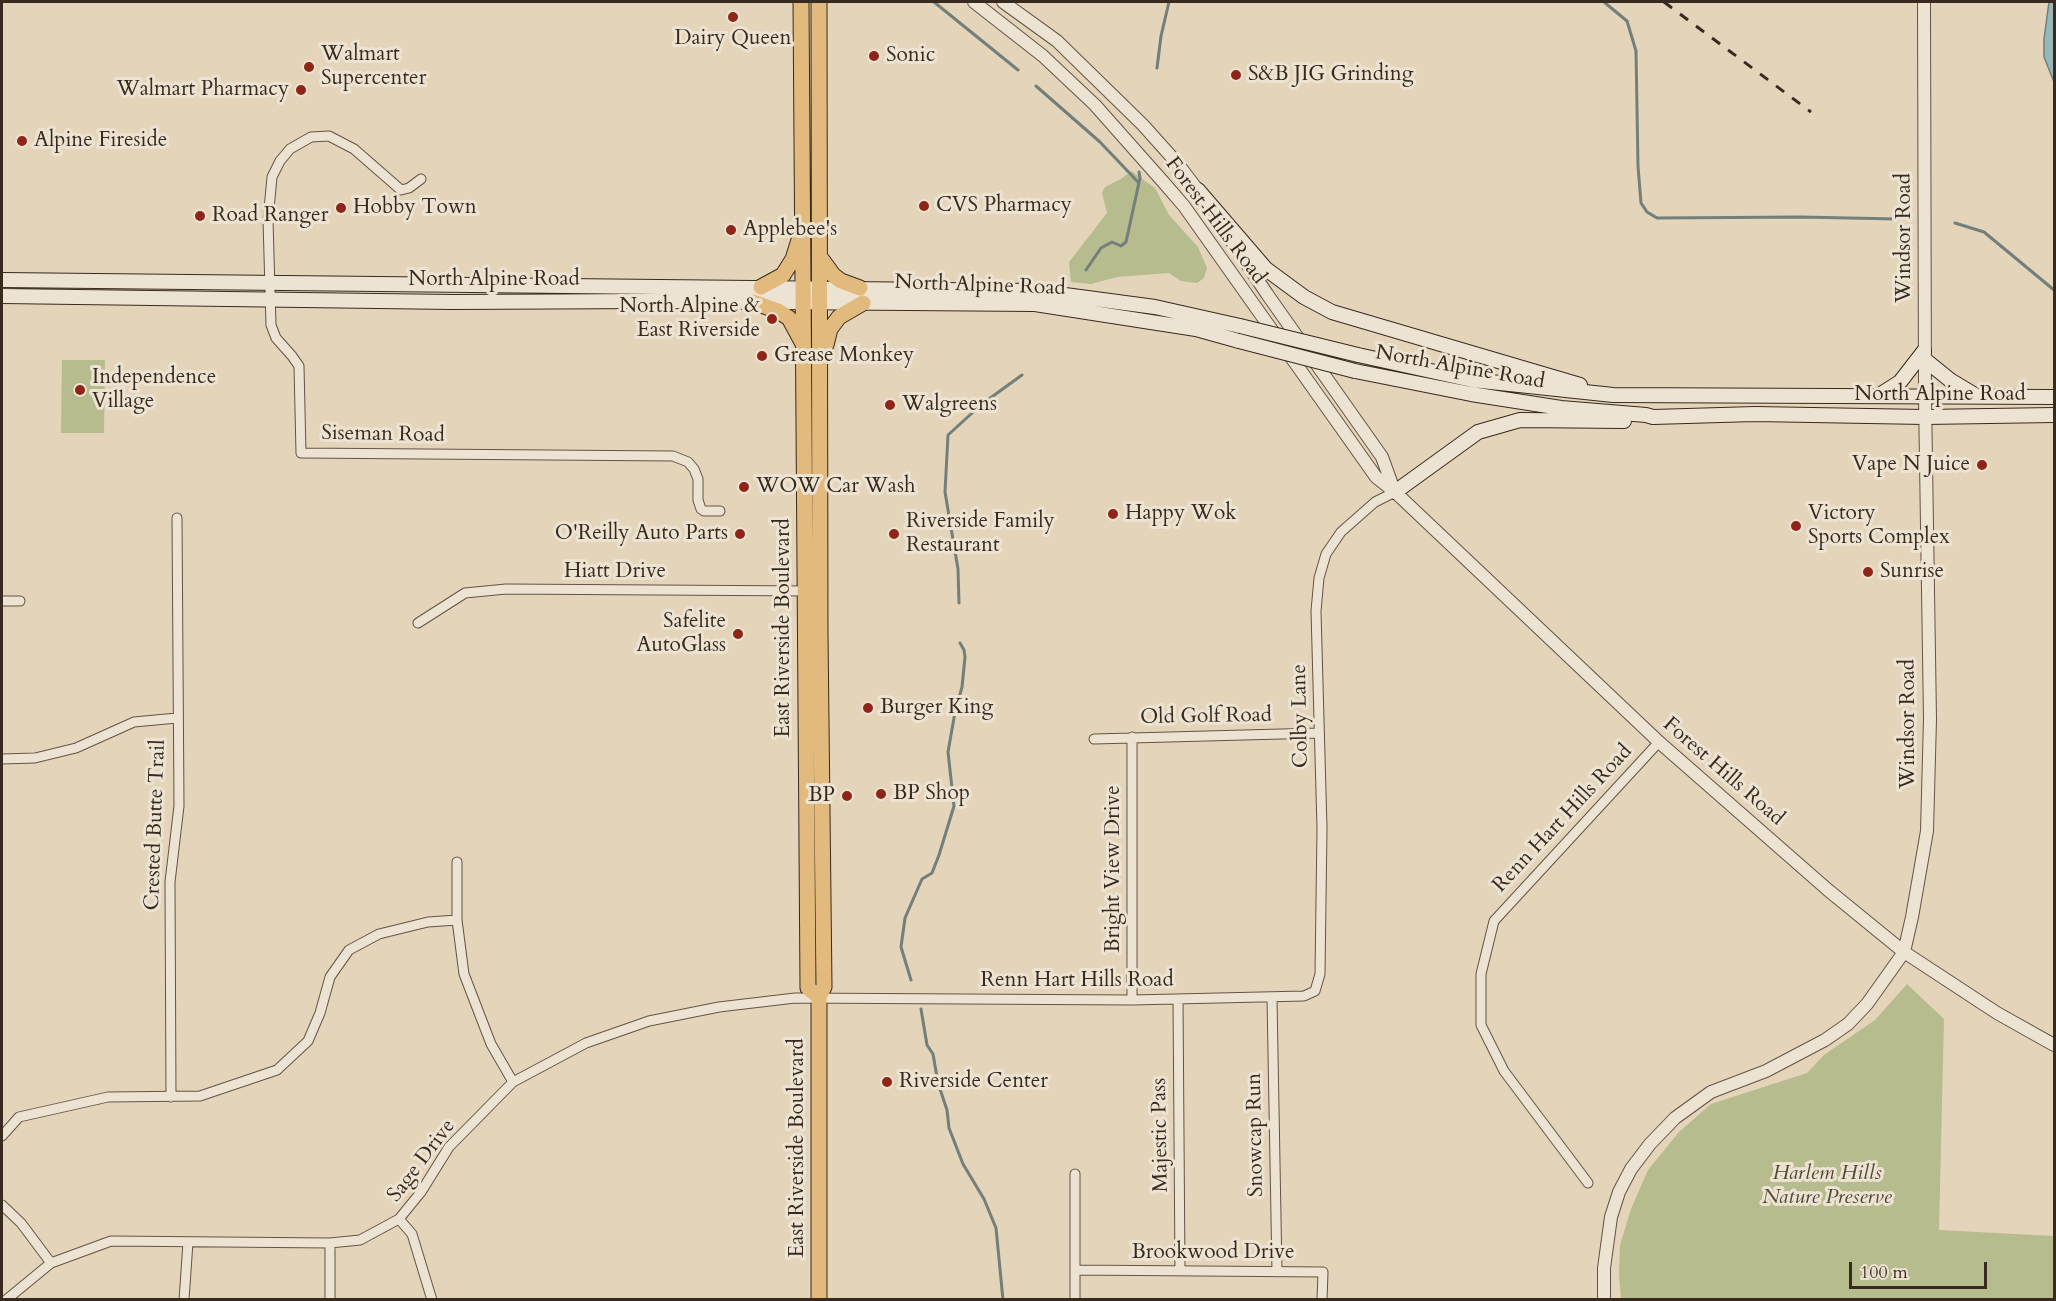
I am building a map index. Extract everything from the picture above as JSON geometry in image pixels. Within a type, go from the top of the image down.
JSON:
[{"type":"main road","name":"East Riverside Boulevard","points":[[801,2],[808,988],[819,997]]},
{"type":"main road","name":"East Riverside Boulevard","points":[[819,2],[820,591],[824,987],[819,997],[819,1299]]},
{"type":"main road","points":[[1198,190],[1266,269],[1304,297],[1332,312],[1613,394]]},
{"type":"main road","points":[[761,287],[783,275],[793,259],[803,225]]},
{"type":"main road","points":[[820,257],[833,275],[862,296],[830,328],[821,365]]},
{"type":"main road","name":"North Alpine Road","points":[[2,280],[270,282],[664,294],[753,302],[821,295],[1035,304],[1196,329],[1355,371],[1482,396],[1561,408],[1653,417],[1755,414],[1925,417],[2055,415]]},
{"type":"main road","name":"North Alpine Road","points":[[2,296],[498,302],[761,287],[804,295]]},
{"type":"main road","name":"North Alpine Road","points":[[862,296],[1035,291],[1155,307],[1472,380],[1613,394],[2055,397]]},
{"type":"main road","points":[[753,302],[778,310],[789,318],[804,345]]},
{"type":"main road","points":[[1878,396],[1900,382],[1924,355],[1950,380],[1977,396]]},
{"type":"main road","points":[[1395,492],[1478,432],[1520,420],[1646,421],[1653,417]]},
{"type":"street","name":"Forest Hills Road","points":[[974,2],[1043,56],[1095,105],[1166,184],[1184,206],[1376,477],[1395,492],[1659,742],[1828,890],[1904,952],[1997,1013],[2055,1045]]},
{"type":"street","name":"Forest Hills Road","points":[[1003,2],[1057,41],[1143,125],[1198,190],[1267,294],[1382,457],[1395,492]]},
{"type":"street","name":"Windsor Road","points":[[1604,1299],[1604,1268],[1611,1217],[1619,1192],[1631,1169],[1650,1144],[1675,1118],[1711,1092],[1766,1071],[1825,1040],[1848,1024],[1867,1004],[1904,952],[1924,850],[1929,791],[1930,719],[1924,355],[1924,2]]},
{"type":"street","name":"Siseman Road","points":[[421,179],[410,188],[401,190],[354,148],[330,136],[311,137],[290,149],[280,161],[272,177],[268,220],[271,325],[279,342],[299,366],[301,453],[673,456],[684,459],[694,469],[698,479],[698,500],[701,509],[720,511]]},
{"type":"street","name":"Colby Lane","points":[[1320,974],[1322,828],[1317,611],[1319,578],[1326,554],[1341,532],[1375,502],[1395,492]]},
{"type":"street","name":"Crested Butte Trail","points":[[171,1097],[170,882],[179,807],[177,518]]},
{"type":"street","name":"Hiatt Drive","points":[[418,623],[465,593],[506,589],[820,591]]},
{"type":"street","points":[[2,602],[20,601]]},
{"type":"street","points":[[2,759],[35,758],[76,748],[134,722],[177,718]]},
{"type":"street","name":"Old Golf Road","points":[[1094,739],[1319,733]]},
{"type":"street","name":"Bright View Drive","points":[[1132,737],[1132,1000]]},
{"type":"street","name":"Renn Hart Hills Road","points":[[1588,1184],[1504,1071],[1481,1025],[1481,974],[1494,921],[1659,742]]},
{"type":"street","points":[[457,862],[457,920],[464,974],[491,1044],[513,1082]]},
{"type":"street","points":[[2,1136],[19,1117],[108,1097],[200,1096],[277,1070],[308,1041],[320,1013],[330,977],[349,950],[379,934],[428,922],[457,920]]},
{"type":"street","name":"Renn Hart Hills Road","points":[[819,997],[1132,1000],[1272,998],[1304,996],[1315,992],[1320,974]]},
{"type":"street","name":"Sage Drive","points":[[6,1299],[51,1263],[111,1241],[330,1243],[360,1240],[399,1219],[421,1192],[449,1147],[513,1082],[586,1042],[649,1021],[719,1007],[819,997]]},
{"type":"street","name":"Snowcap Run","points":[[1272,998],[1277,1272]]},
{"type":"street","name":"Majestic Pass","points":[[1178,999],[1180,1271]]},
{"type":"street","points":[[1075,1299],[1076,1174]]},
{"type":"street","points":[[2,1206],[21,1223],[51,1263]]},
{"type":"street","points":[[399,1219],[412,1234],[432,1299]]},
{"type":"street","points":[[184,1299],[188,1242]]},
{"type":"street","points":[[330,1243],[330,1299]]},
{"type":"street","name":"Brookwood Drive","points":[[1075,1270],[1323,1272],[1322,1299]]},
{"type":"green space","points":[[1131,171],[1155,188],[1169,215],[1198,247],[1207,268],[1204,278],[1197,283],[1181,281],[1169,273],[1117,277],[1091,284],[1071,282],[1069,262],[1107,213],[1102,193],[1105,187]]},
{"type":"green space","points":[[62,360],[105,360],[104,433],[61,433]]},
{"type":"green space","name":"Harlem Hills Nature Preserve","points":[[1907,984],[1944,1019],[1939,1230],[2054,1236],[2054,1299],[1621,1299],[1620,1245],[1631,1209],[1648,1170],[1679,1132],[1711,1104],[1807,1073],[1824,1055],[1875,1020]]},
{"type":"water","points":[[2049,2],[2054,2],[2054,82],[2044,57]]},
{"type":"waterway","points":[[934,2],[1018,70]]},
{"type":"waterway","points":[[1157,68],[1169,2]]},
{"type":"waterway","points":[[1604,2],[1627,21],[1636,51],[1638,166],[1641,203],[1647,212],[1657,218],[1897,219]]},
{"type":"waterway","points":[[1036,86],[1100,142],[1138,182]]},
{"type":"waterway","points":[[1086,270],[1101,248],[1112,242],[1121,246],[1126,242],[1140,178],[1139,172]]},
{"type":"waterway","points":[[1955,223],[1984,232],[2054,290]]},
{"type":"waterway","points":[[959,603],[958,569],[945,492],[948,435],[982,404],[1022,375]]},
{"type":"waterway","points":[[911,980],[901,947],[905,918],[922,879],[932,873],[954,806],[948,752],[962,687],[965,657],[960,643]]},
{"type":"waterway","points":[[921,1009],[927,1045],[933,1054],[938,1083],[947,1110],[949,1128],[963,1164],[984,1199],[996,1228],[1003,1300]]},
{"type":"railway","points":[[1664,2],[1811,112]]},
{"type":"place","name":"Dairy Queen","points":[[733,17]]},
{"type":"place","name":"Sonic","points":[[874,56]]},
{"type":"place","name":"Walmart Supercenter","points":[[309,67]]},
{"type":"place","name":"S&B JIG Grinding","points":[[1236,75]]},
{"type":"place","name":"Walmart Pharmacy","points":[[301,90]]},
{"type":"place","name":"Alpine Fireside","points":[[22,141]]},
{"type":"place","name":"CVS Pharmacy","points":[[924,206]]},
{"type":"place","name":"Hobby Town","points":[[341,208]]},
{"type":"place","name":"Road Ranger","points":[[200,216]]},
{"type":"place","name":"Applebee's","points":[[731,230]]},
{"type":"place","name":"North Alpine & East Riverside","points":[[772,319]]},
{"type":"place","name":"Grease Monkey","points":[[762,356]]},
{"type":"place","name":"Independence Village","points":[[80,390]]},
{"type":"place","name":"Walgreens","points":[[890,405]]},
{"type":"place","name":"Vape N Juice","points":[[1982,465]]},
{"type":"place","name":"WOW Car Wash","points":[[744,487]]},
{"type":"place","name":"Happy Wok","points":[[1113,514]]},
{"type":"place","name":"Victory Sports Complex","points":[[1796,526]]},
{"type":"place","name":"O'Reilly Auto Parts","points":[[740,534]]},
{"type":"place","name":"Riverside Family Restaurant","points":[[894,534]]},
{"type":"place","name":"Sunrise","points":[[1868,572]]},
{"type":"place","name":"Safelite AutoGlass","points":[[738,634]]},
{"type":"place","name":"Burger King","points":[[868,708]]},
{"type":"place","name":"BP Shop","points":[[881,794]]},
{"type":"place","name":"BP","points":[[847,796]]},
{"type":"place","name":"Riverside Center","points":[[887,1082]]}]
